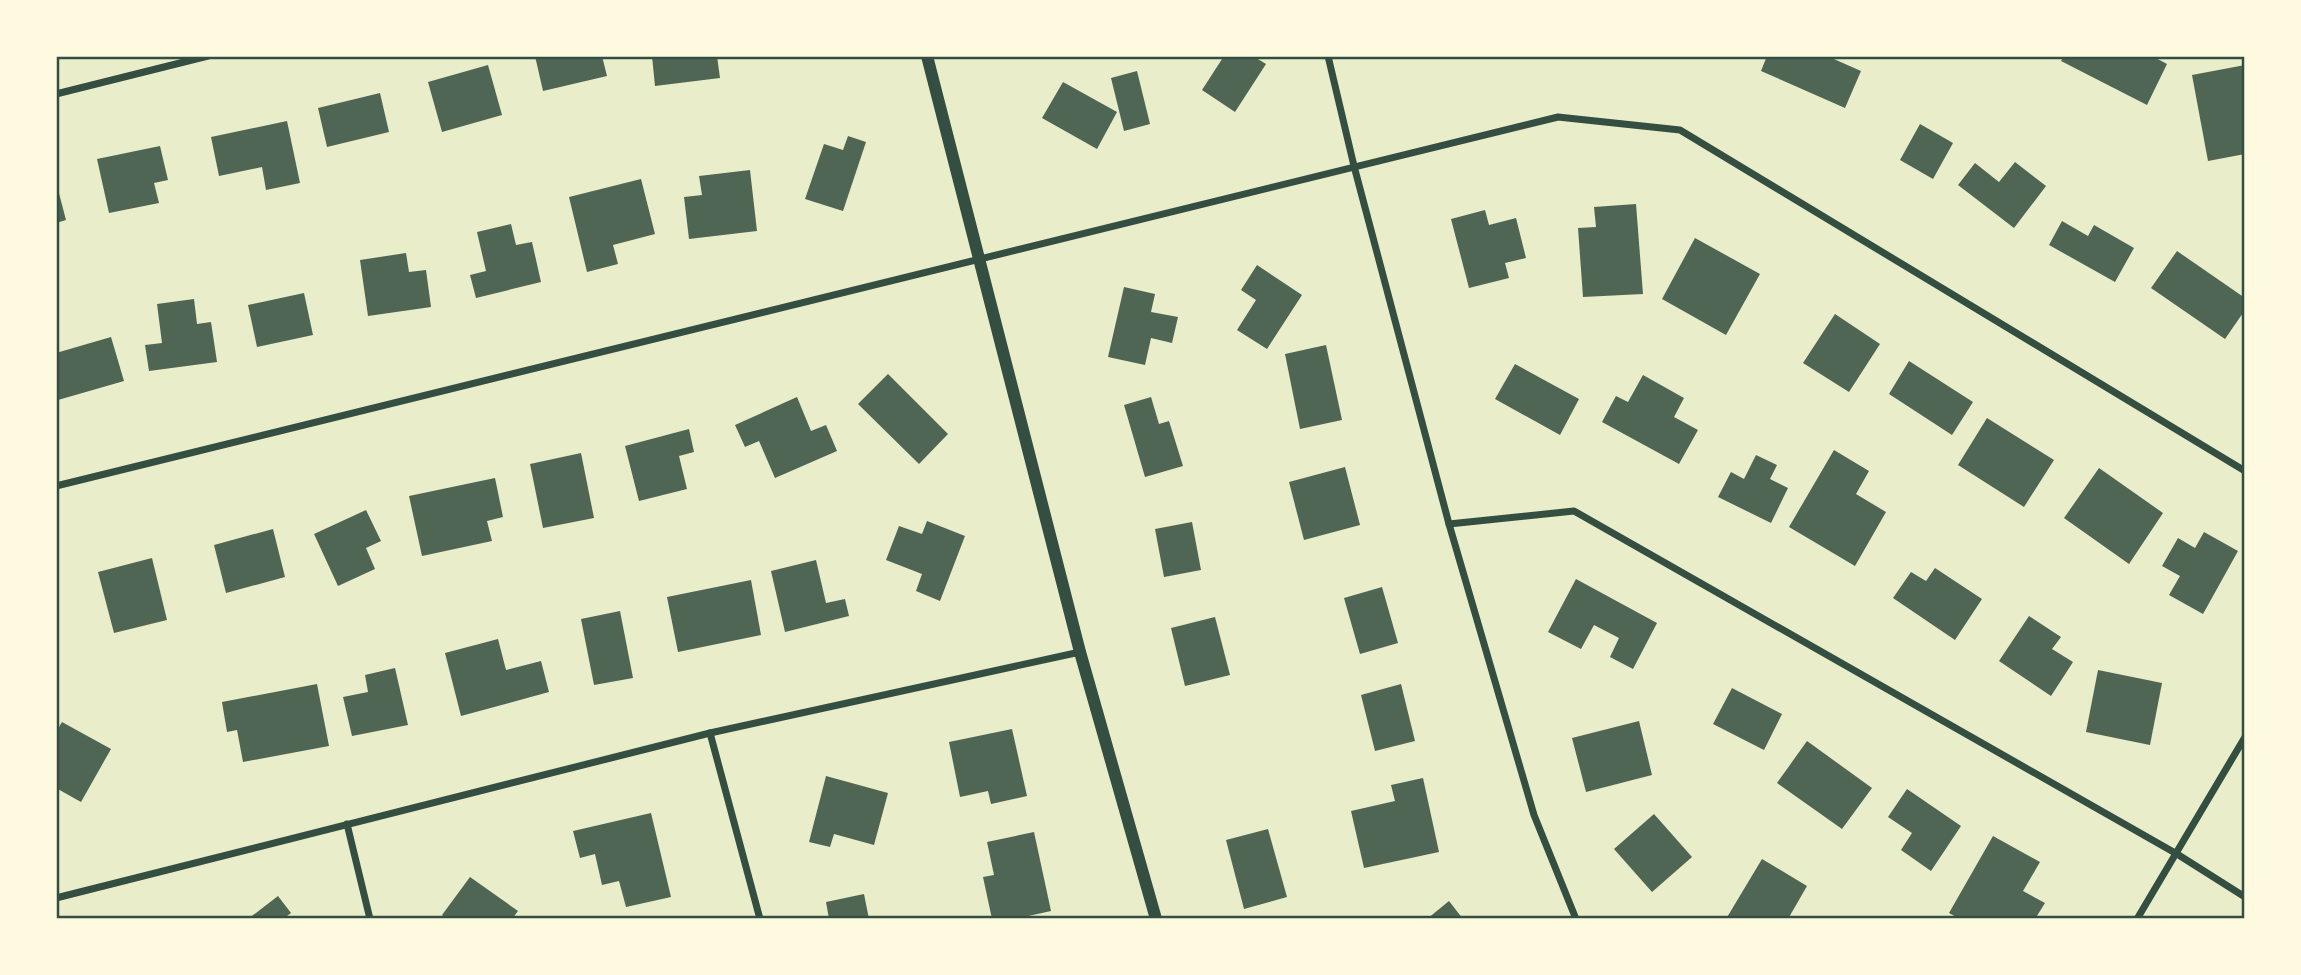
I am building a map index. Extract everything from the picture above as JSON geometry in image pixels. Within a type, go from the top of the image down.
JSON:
[{"type":"street","points":[[56,94],[208,56]]},
{"type":"street","points":[[927,56],[1080,652],[1156,919]]},
{"type":"street","points":[[1328,56],[1354,166],[1449,524],[1534,815],[1576,919]]},
{"type":"street","points":[[56,486],[979,257],[1558,117],[1681,130],[2245,471]]},
{"type":"street","points":[[1449,524],[1574,511],[2177,854],[2245,897]]},
{"type":"street","points":[[56,898],[710,733],[1080,652]]},
{"type":"street","points":[[710,733],[760,919]]},
{"type":"street","points":[[2137,919],[2245,737]]},
{"type":"street","points":[[347,824],[370,919]]},
{"type":"building","points":[[535,56],[602,56],[607,76],[543,91]]},
{"type":"building","points":[[652,56],[717,56],[720,78],[655,86]]},
{"type":"building","points":[[1224,56],[1253,56],[1266,64],[1235,112],[1202,90]]},
{"type":"building","points":[[1767,56],[1827,56],[1861,71],[1845,108],[1761,71]]},
{"type":"building","points":[[2064,56],[2152,56],[2167,64],[2147,105],[2061,61]]},
{"type":"building","points":[[488,65],[502,115],[442,132],[428,82]]},
{"type":"building","points":[[2245,65],[2245,154],[2208,161],[2192,75]]},
{"type":"building","points":[[1137,71],[1150,124],[1124,131],[1111,78]]},
{"type":"building","points":[[1063,82],[1117,112],[1097,149],[1042,118]]},
{"type":"building","points":[[380,93],[389,132],[327,147],[318,108]]},
{"type":"building","points":[[287,121],[300,183],[266,190],[262,167],[219,176],[211,137]]},
{"type":"building","points":[[1920,124],[1953,143],[1933,179],[1900,160]]},
{"type":"building","points":[[848,136],[866,142],[843,211],[805,199],[824,144],[843,150]]},
{"type":"building","points":[[160,146],[168,180],[154,183],[159,203],[109,213],[97,159]]},
{"type":"building","points":[[2015,162],[2046,186],[2014,228],[1958,185],[1975,163],[1999,182]]},
{"type":"building","points":[[750,170],[757,231],[689,239],[684,197],[702,195],[699,176]]},
{"type":"building","points":[[641,179],[655,234],[613,245],[618,264],[587,272],[569,197]]},
{"type":"building","points":[[56,182],[66,220],[56,223]]},
{"type":"building","points":[[1636,204],[1643,294],[1583,297],[1578,228],[1596,227],[1594,207]]},
{"type":"building","points":[[1485,210],[1489,225],[1516,218],[1526,258],[1505,263],[1509,278],[1469,288],[1451,219]]},
{"type":"building","points":[[2062,221],[2088,236],[2094,225],[2134,248],[2115,282],[2049,245]]},
{"type":"building","points":[[511,224],[516,245],[532,242],[541,282],[476,298],[470,275],[486,271],[477,232]]},
{"type":"building","points":[[1695,238],[1760,274],[1726,335],[1662,299]]},
{"type":"building","points":[[2177,251],[2245,298],[2245,310],[2225,339],[2151,288]]},
{"type":"building","points":[[406,253],[409,272],[426,270],[431,307],[368,316],[360,260]]},
{"type":"building","points":[[1257,265],[1302,295],[1267,349],[1237,330],[1256,300],[1241,290]]},
{"type":"building","points":[[1124,287],[1155,294],[1151,312],[1178,317],[1172,343],[1151,338],[1145,365],[1108,357]]},
{"type":"building","points":[[304,293],[313,335],[257,347],[248,305]]},
{"type":"building","points":[[194,299],[197,324],[211,322],[217,362],[149,371],[145,345],[162,343],[157,304]]},
{"type":"building","points":[[1835,314],[1880,344],[1849,392],[1803,363]]},
{"type":"building","points":[[111,337],[124,381],[58,400],[56,353]]},
{"type":"building","points":[[1326,345],[1342,420],[1300,429],[1285,354]]},
{"type":"building","points":[[1909,361],[1973,402],[1952,435],[1889,394]]},
{"type":"building","points":[[1515,364],[1579,399],[1560,435],[1495,399]]},
{"type":"building","points":[[888,374],[948,434],[919,464],[858,404]]},
{"type":"building","points":[[1643,375],[1684,398],[1674,417],[1698,430],[1679,464],[1602,422],[1616,396],[1628,402]]},
{"type":"building","points":[[797,397],[811,431],[826,425],[837,451],[775,478],[759,441],[745,447],[735,425]]},
{"type":"building","points":[[1151,397],[1159,424],[1169,421],[1183,466],[1145,477],[1124,405]]},
{"type":"building","points":[[1987,418],[2054,460],[2024,507],[1958,465]]},
{"type":"building","points":[[689,429],[694,452],[679,456],[687,489],[639,501],[625,446]]},
{"type":"building","points":[[1834,450],[1869,471],[1856,494],[1886,512],[1855,566],[1789,527]]},
{"type":"building","points":[[581,453],[594,518],[543,528],[530,464]]},
{"type":"building","points":[[1756,455],[1777,465],[1770,479],[1788,488],[1771,523],[1718,497],[1731,472],[1744,479]]},
{"type":"building","points":[[1345,467],[1360,525],[1304,540],[1289,482]]},
{"type":"building","points":[[2099,468],[2163,513],[2129,564],[2064,518]]},
{"type":"building","points":[[495,478],[503,517],[487,521],[492,541],[422,556],[409,496]]},
{"type":"building","points":[[366,510],[381,541],[366,548],[375,569],[338,586],[314,534]]},
{"type":"building","points":[[927,521],[965,536],[940,601],[916,591],[922,574],[886,560],[899,526],[922,534]]},
{"type":"building","points":[[1192,522],[1201,570],[1164,577],[1155,529]]},
{"type":"building","points":[[273,529],[285,577],[226,593],[214,545]]},
{"type":"building","points":[[2204,532],[2238,551],[2203,614],[2169,595],[2180,576],[2162,566],[2178,538],[2195,548]]},
{"type":"building","points":[[152,558],[167,620],[114,633],[98,572]]},
{"type":"building","points":[[816,560],[826,603],[845,599],[849,616],[785,632],[771,571]]},
{"type":"building","points":[[1935,568],[1982,599],[1955,640],[1893,598],[1911,572],[1926,581]]},
{"type":"building","points":[[1576,579],[1657,623],[1633,669],[1610,657],[1619,638],[1594,625],[1581,649],[1548,632]]},
{"type":"building","points":[[751,580],[761,635],[678,652],[667,597]]},
{"type":"building","points":[[1382,587],[1398,643],[1360,654],[1344,598]]},
{"type":"building","points":[[620,611],[633,678],[594,685],[581,619]]},
{"type":"building","points":[[2029,616],[2061,637],[2052,649],[2073,662],[2051,696],[1999,661]]},
{"type":"building","points":[[1215,617],[1230,675],[1185,686],[1171,628]]},
{"type":"building","points":[[498,639],[506,670],[541,661],[549,692],[461,716],[445,653]]},
{"type":"building","points":[[395,668],[408,725],[352,736],[343,697],[368,692],[365,675]]},
{"type":"building","points":[[2098,670],[2162,683],[2150,745],[2086,732]]},
{"type":"building","points":[[317,684],[329,746],[243,762],[237,730],[227,732],[222,702]]},
{"type":"building","points":[[1401,684],[1415,741],[1375,751],[1361,695]]},
{"type":"building","points":[[1732,688],[1782,714],[1764,750],[1713,724]]},
{"type":"building","points":[[1639,721],[1652,775],[1586,792],[1572,738]]},
{"type":"building","points":[[62,722],[111,749],[81,802],[56,788],[56,732]]},
{"type":"building","points":[[1012,729],[1027,796],[991,804],[988,791],[960,797],[949,742]]},
{"type":"building","points":[[1807,741],[1872,788],[1842,829],[1777,783]]},
{"type":"building","points":[[826,776],[888,793],[874,845],[834,834],[830,847],[809,842]]},
{"type":"building","points":[[1423,778],[1439,852],[1364,868],[1351,811],[1395,801],[1391,785]]},
{"type":"building","points":[[1907,789],[1961,826],[1931,871],[1901,850],[1912,833],[1888,817]]},
{"type":"building","points":[[651,813],[671,897],[626,907],[619,881],[602,885],[595,854],[580,858],[573,831]]},
{"type":"building","points":[[1654,814],[1692,857],[1652,892],[1614,849]]},
{"type":"building","points":[[1268,829],[1287,897],[1244,909],[1226,840]]},
{"type":"building","points":[[1034,832],[1051,911],[1015,919],[992,919],[983,877],[994,875],[987,842]]},
{"type":"building","points":[[1993,836],[2040,862],[2023,891],[2045,903],[2035,919],[1960,919],[1949,913]]},
{"type":"building","points":[[1762,859],[1807,886],[1788,919],[1726,919]]},
{"type":"building","points":[[470,877],[518,911],[512,919],[447,919],[442,915]]},
{"type":"building","points":[[864,894],[869,919],[829,919],[826,902]]},
{"type":"building","points":[[278,896],[291,913],[283,919],[248,919]]},
{"type":"building","points":[[1449,901],[1463,919],[1427,919]]}]
